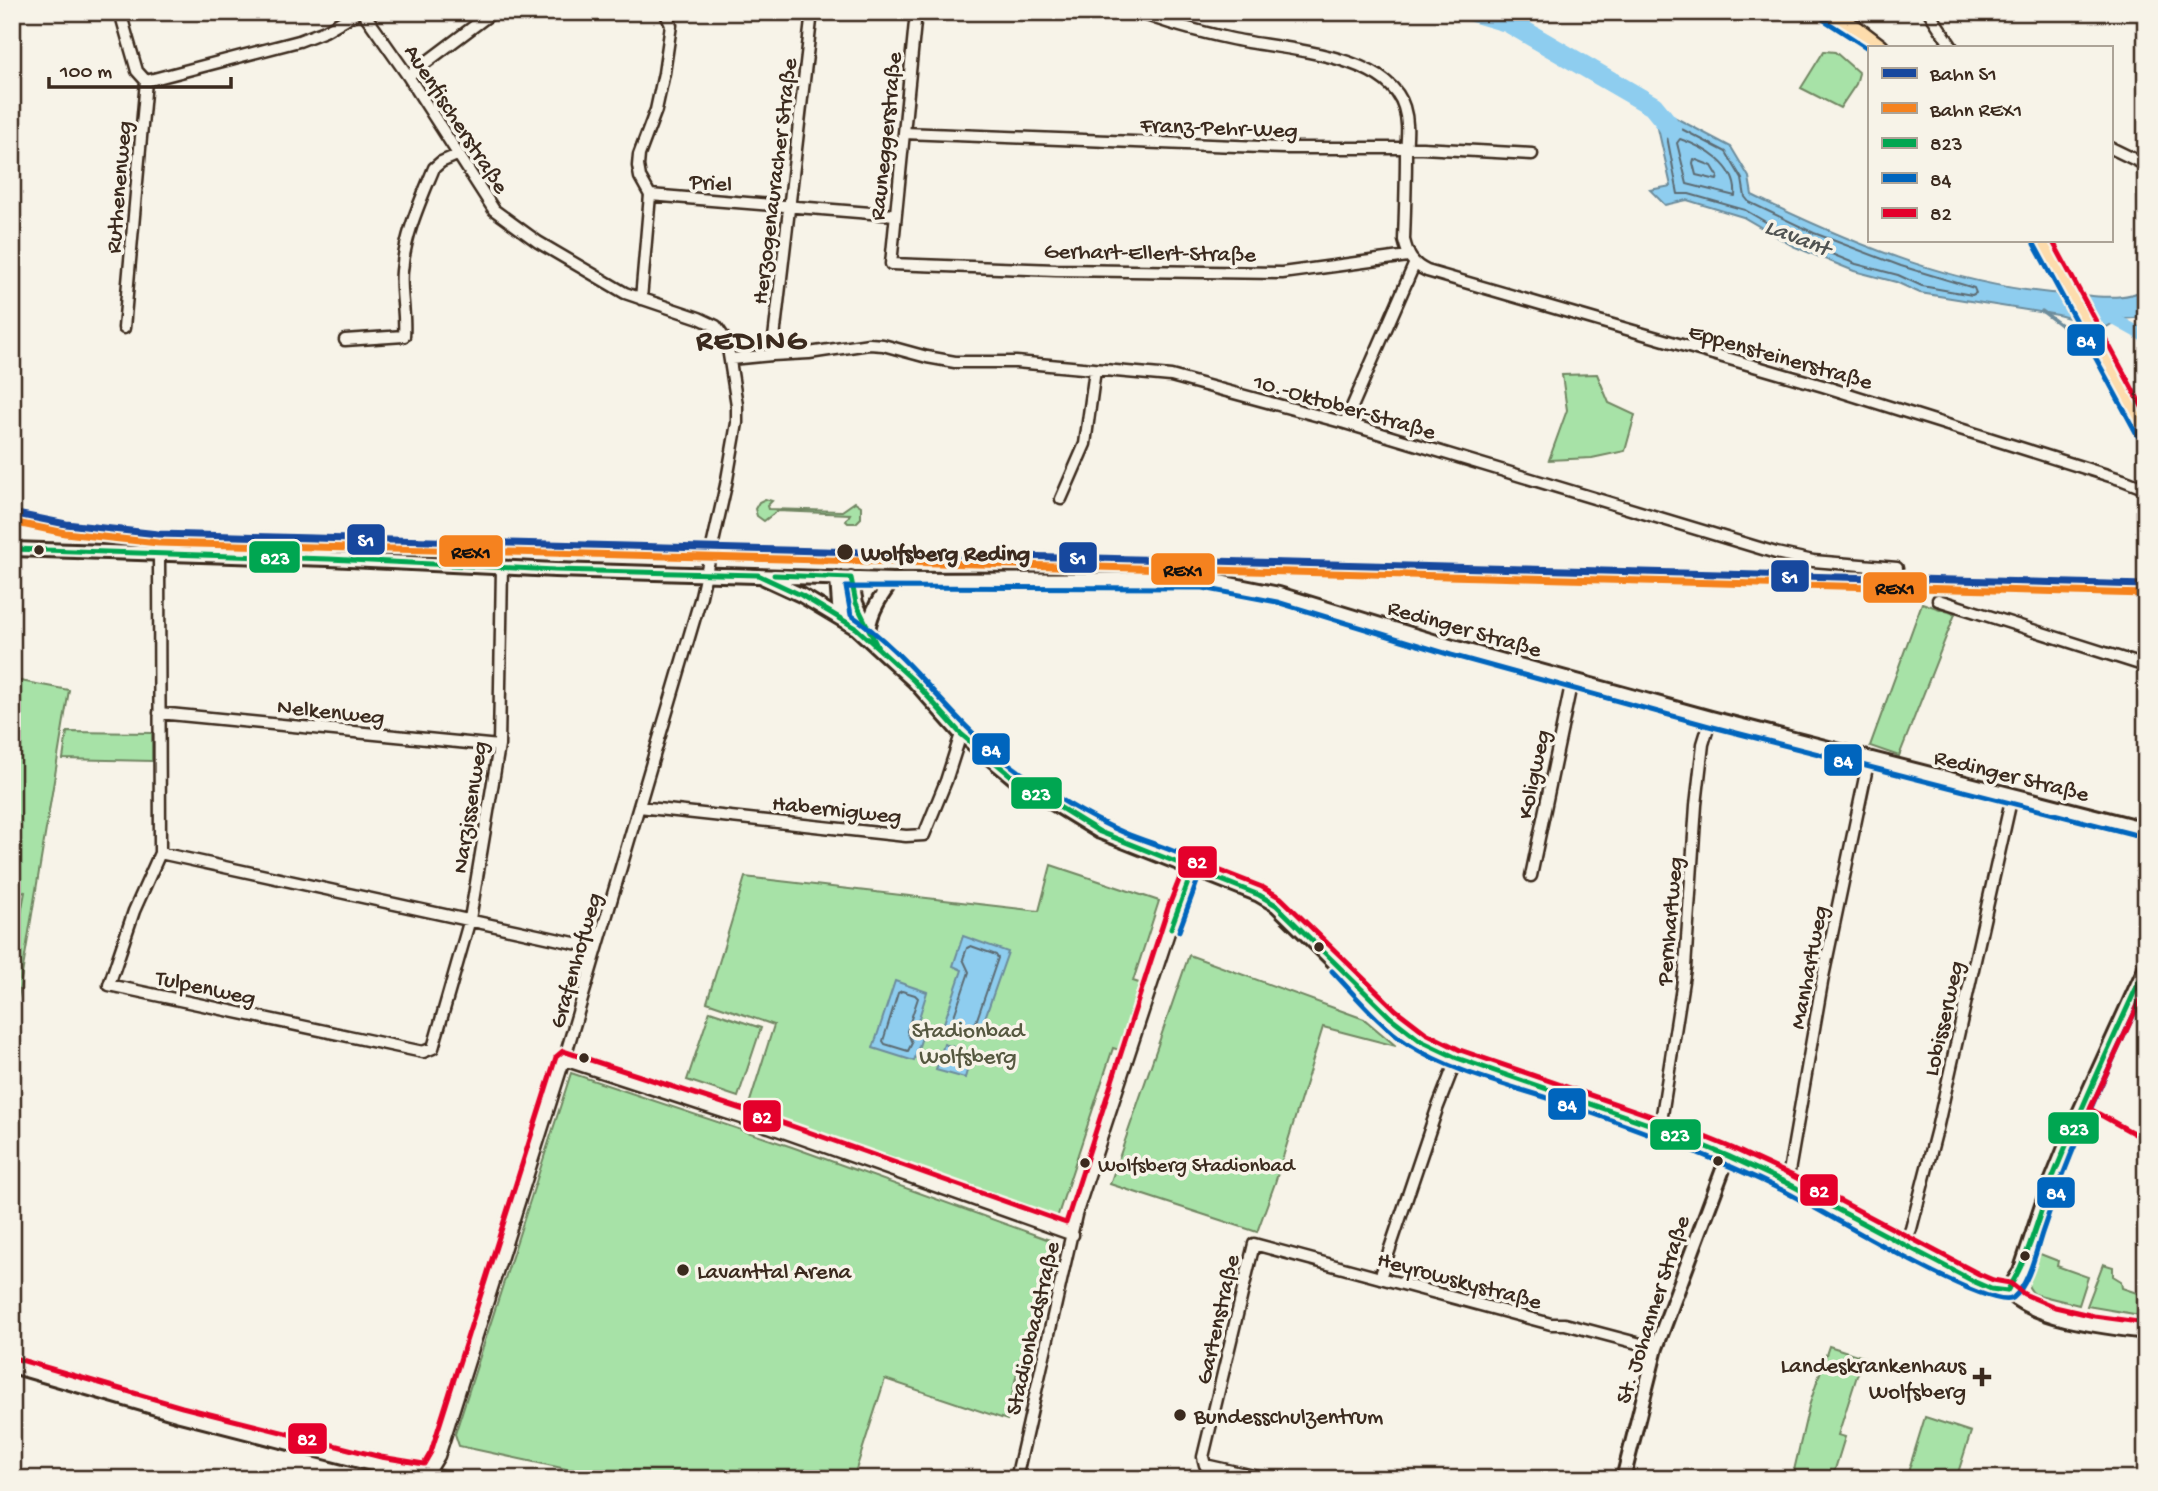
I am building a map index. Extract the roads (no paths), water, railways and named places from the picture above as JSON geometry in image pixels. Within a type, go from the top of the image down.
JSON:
[{"type":"main road","points":[[1831,13],[1880,46]]},
{"type":"main road","points":[[2043,242],[2146,432]]},
{"type":"street","points":[[120,12],[137,71],[146,81],[299,41],[325,31],[358,12]]},
{"type":"street","name":"Auenfischerstraße","points":[[363,12],[408,76],[494,210],[538,243],[625,293],[711,323],[724,336],[731,359],[737,422],[707,573]]},
{"type":"street","points":[[408,76],[493,12]]},
{"type":"street","points":[[640,299],[650,195],[640,177],[638,166],[639,155],[656,110],[664,73],[671,25],[665,12]]},
{"type":"street","name":"Herzogenauracher Straße","points":[[772,355],[813,12]]},
{"type":"street","name":"Rauneggerstraße","points":[[891,264],[916,12]]},
{"type":"street","points":[[1139,12],[1168,23],[1242,41],[1339,59],[1365,67],[1393,89],[1403,103],[1408,127],[1404,240],[1408,256],[1414,265],[1345,423]]},
{"type":"street","points":[[1929,12],[1951,46]]},
{"type":"street","name":"Ruthenenweg","points":[[124,328],[146,81]]},
{"type":"street","name":"Franz-Pehr-Weg","points":[[904,133],[1284,148],[1455,149],[1532,154]]},
{"type":"street","points":[[2112,149],[2146,165]]},
{"type":"street","points":[[345,340],[404,336],[402,272],[411,222],[434,168],[457,155]]},
{"type":"street","name":"Priel","points":[[650,195],[895,215]]},
{"type":"street","name":"Gerhart-Ellert-Straße","points":[[891,264],[1056,270],[1282,272],[1408,256]]},
{"type":"street","name":"Eppensteinerstraße","points":[[1414,265],[1823,386],[2146,489]]},
{"type":"street","name":"10.-Oktober-Straße","points":[[772,355],[809,353],[869,344],[955,362],[1016,362],[1171,376],[1345,423],[1776,553],[1813,561],[1897,568]]},
{"type":"street","points":[[731,359],[772,355]]},
{"type":"street","points":[[1062,499],[1085,444],[1095,370]]},
{"type":"street","name":"Redinger Straße","points":[[12,549],[893,580],[1204,579],[1279,594],[1453,647],[1711,718],[2146,829]]},
{"type":"street","name":"Tulpenweg","points":[[159,554],[160,853],[134,911],[109,985],[424,1052],[433,1048]]},
{"type":"street","name":"Narzissenweg","points":[[433,1048],[470,919],[499,746],[502,566]]},
{"type":"street","name":"Grafenhofweg","points":[[428,1474],[439,1456],[564,1060],[707,573]]},
{"type":"street","points":[[758,575],[801,595],[856,628],[914,681],[961,734],[1020,783],[1089,825],[1259,895],[1276,905],[1404,1029],[1422,1041],[1457,1058],[1660,1128],[1728,1156],[1787,1183],[1903,1246],[1991,1289],[2007,1291],[2017,1301],[2040,1312],[2146,1332]]},
{"type":"street","points":[[843,620],[839,605],[844,578]]},
{"type":"street","points":[[844,578],[878,648]]},
{"type":"street","points":[[868,631],[870,616],[893,580]]},
{"type":"street","points":[[1938,600],[2146,666]]},
{"type":"street","name":"Koligweg","points":[[1531,876],[1572,680]]},
{"type":"street","name":"Nelkenweg","points":[[159,713],[499,746]]},
{"type":"street","name":"Pernhartweg","points":[[1660,1128],[1685,968],[1696,805],[1703,744],[1711,718]]},
{"type":"street","name":"Habernigweg","points":[[639,807],[884,834],[924,835],[961,734]]},
{"type":"street","name":"Manhartweg","points":[[1787,1183],[1824,977],[1869,758]]},
{"type":"street","name":"Lobisserweg","points":[[1903,1246],[1911,1229],[1937,1129],[2012,796]]},
{"type":"street","points":[[160,853],[597,948]]},
{"type":"street","name":"Stadionbadstraße","points":[[1016,1479],[1076,1215],[1176,911],[1193,869]]},
{"type":"street","points":[[2007,1291],[2020,1272],[2043,1202],[2074,1126],[2146,966]]},
{"type":"street","points":[[1380,1278],[1457,1058]]},
{"type":"street","points":[[564,1060],[769,1127],[1073,1235]]},
{"type":"street","name":"St. Johanner Straße","points":[[1623,1479],[1656,1348],[1728,1156]]},
{"type":"street","name":"Heyrowskystraße","points":[[1254,1244],[1551,1324],[1565,1324],[1656,1348]]},
{"type":"street","name":"Gartenstraße","points":[[1254,1244],[1203,1457],[1205,1465],[1267,1479]]},
{"type":"street","points":[[12,1366],[180,1415],[379,1466],[444,1479]]},
{"type":"water","points":[[1653,106],[1731,147],[1749,177],[1752,195],[1830,231],[1910,262],[1993,284],[2104,297],[2129,295],[2146,289],[2146,317],[2120,319],[2105,328],[2058,315],[1920,293],[1896,282],[1854,271],[1793,246],[1743,217],[1687,200],[1665,205],[1650,190],[1671,186]]},
{"type":"water","points":[[963,936],[1008,952],[978,1038],[943,1026],[962,970],[953,966]]},
{"type":"water","points":[[895,981],[927,992],[914,1034],[922,1037],[914,1061],[873,1048]]},
{"type":"water","points":[[944,1044],[972,1053],[965,1078],[936,1070]]},
{"type":"waterway","name":"Lavant","points":[[1474,12],[1508,22],[1653,106],[1671,128]]},
{"type":"waterway","points":[[2042,311],[2062,326]]},
{"type":"waterway","points":[[2105,314],[2146,337]]},
{"type":"rail line","name":"S1","points":[[12,513],[66,524],[158,534],[2146,585]]},
{"type":"rail line","name":"REX1","points":[[12,522],[65,533],[158,543],[2146,594]]},
{"type":"place","name":"Wolfsberg Reding","points":[[845,552]]},
{"type":"place","name":"Wolfsberg Stadionbad","points":[[1085,1163]]},
{"type":"place","name":"Lavanttal Arena","points":[[683,1270]]},
{"type":"place","name":"Landeskrankenhaus Wolfsberg","points":[[1982,1377]]},
{"type":"place","name":"Bundesschulzentrum","points":[[1180,1415]]},
{"type":"district","name":"REDING","points":[[752,339]]},
{"type":"park label","name":"Stadionbad Wolfsberg","points":[[968,1042]]}]
